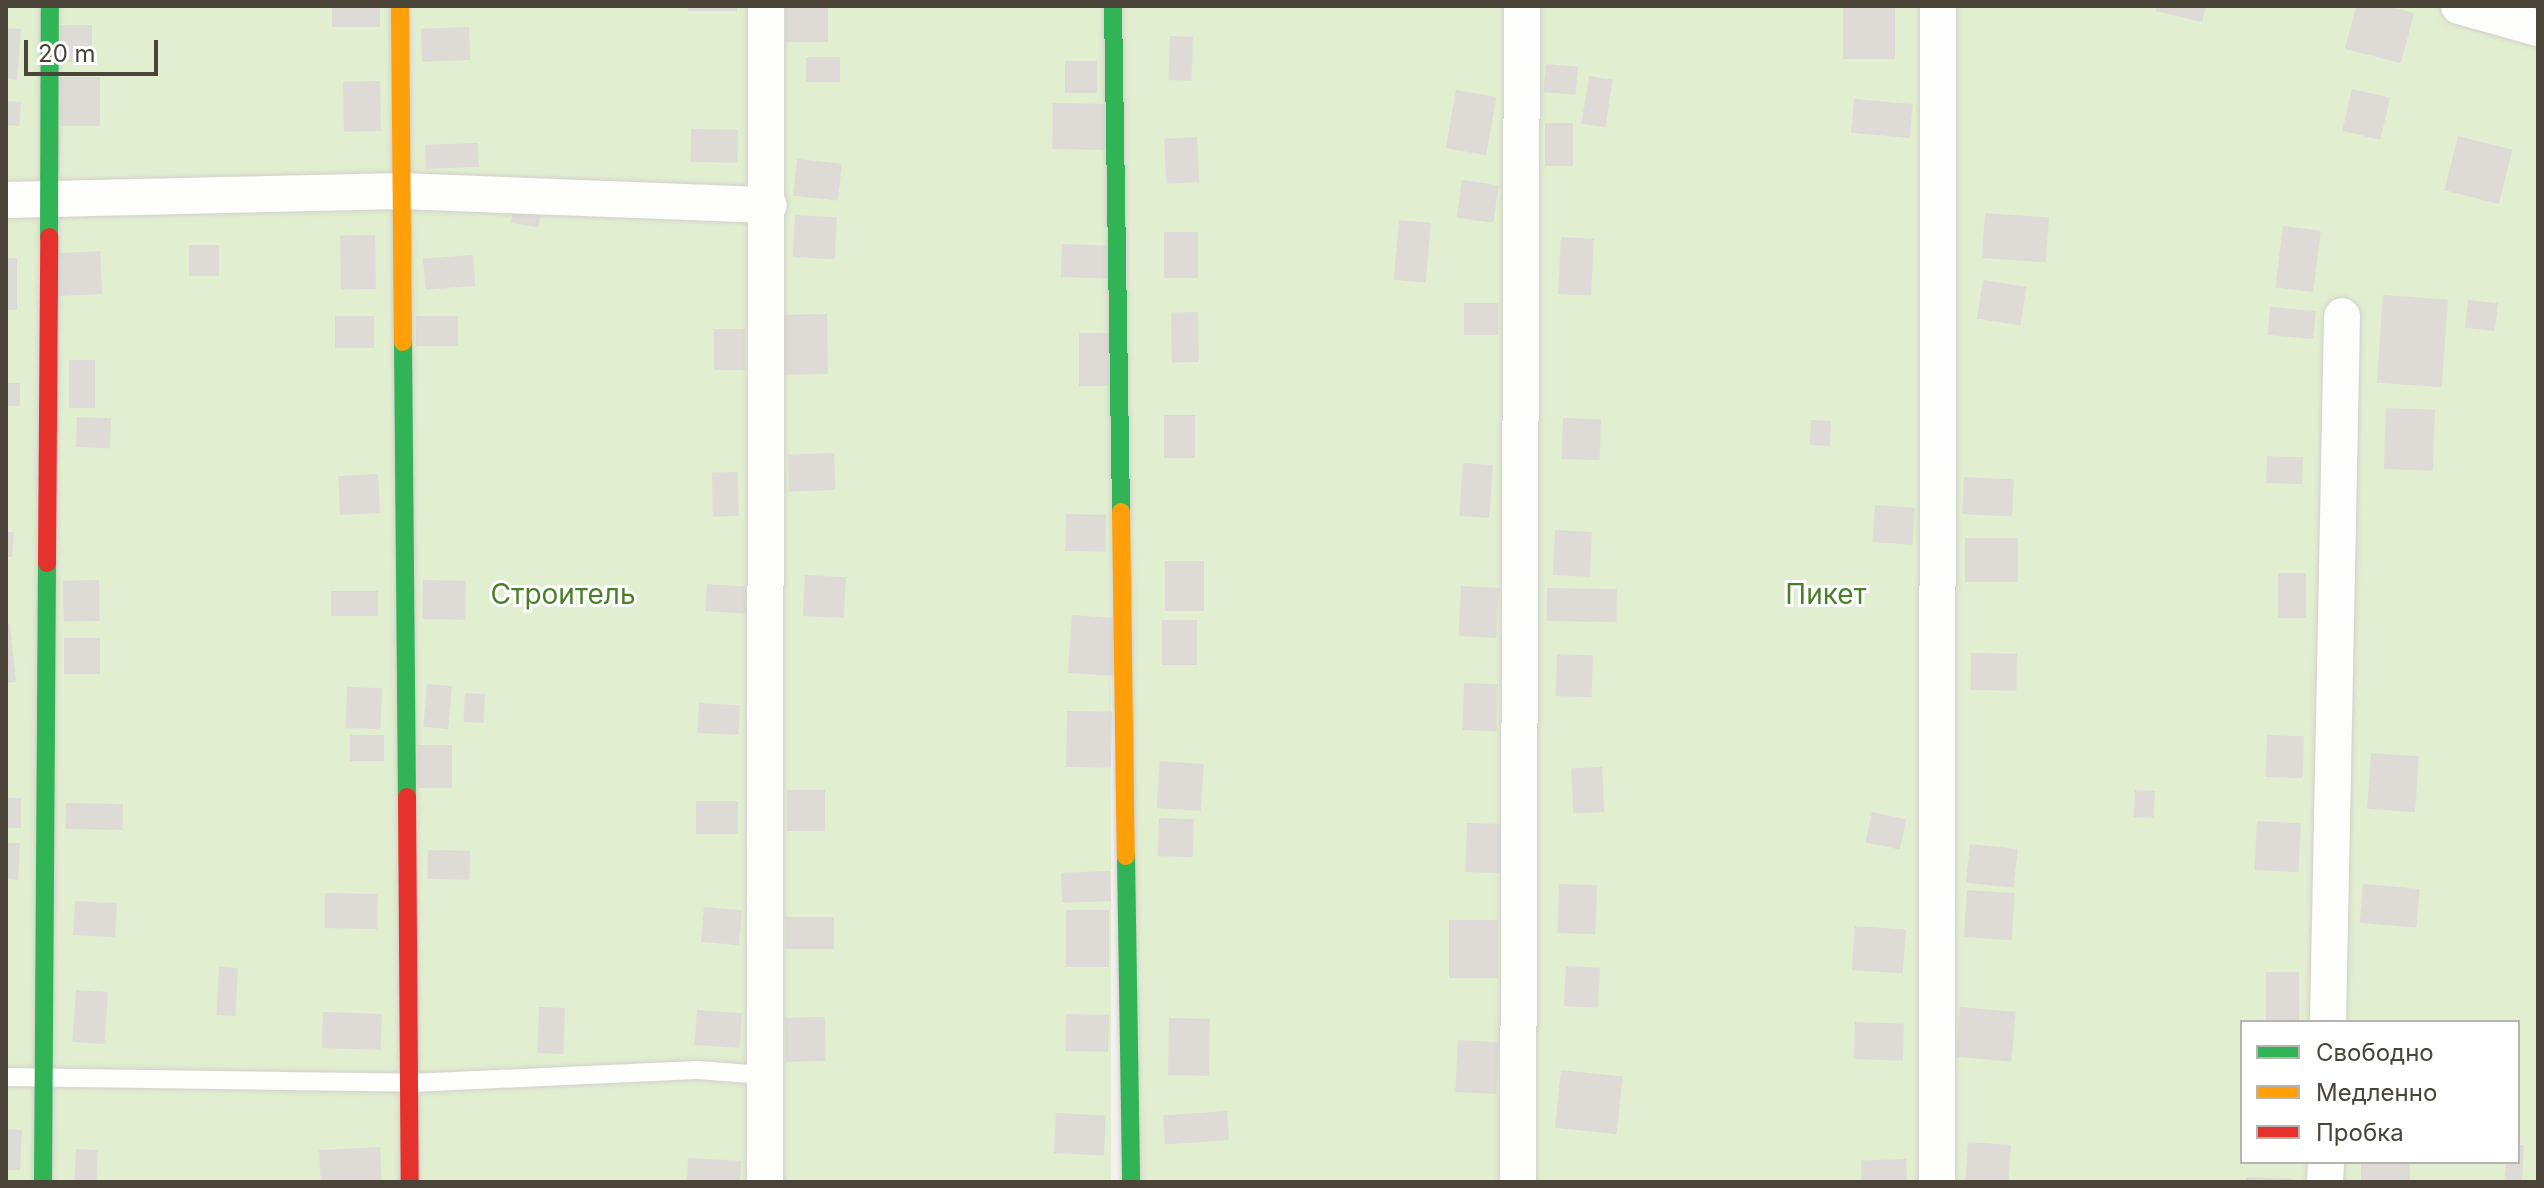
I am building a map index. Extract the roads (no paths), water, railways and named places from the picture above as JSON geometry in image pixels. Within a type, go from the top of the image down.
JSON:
[{"type":"street","points":[[43,1182],[50,6]]},
{"type":"street","points":[[400,6],[410,1182]]},
{"type":"street","points":[[765,1182],[769,205],[766,6]]},
{"type":"street","points":[[1113,6],[1131,1182]]},
{"type":"street","points":[[1518,1182],[1522,6]]},
{"type":"street","points":[[1937,1182],[1938,6]]},
{"type":"street","points":[[2459,6],[2538,28]]},
{"type":"street","points":[[6,200],[401,191],[769,205]]},
{"type":"street","points":[[2328,1020],[2342,316]]},
{"type":"lane","points":[[6,1077],[411,1083],[697,1070],[765,1075]]},
{"type":"park label","name":"Строитель","points":[[563,594]]},
{"type":"park label","name":"Пикет","points":[[1826,594]]}]
